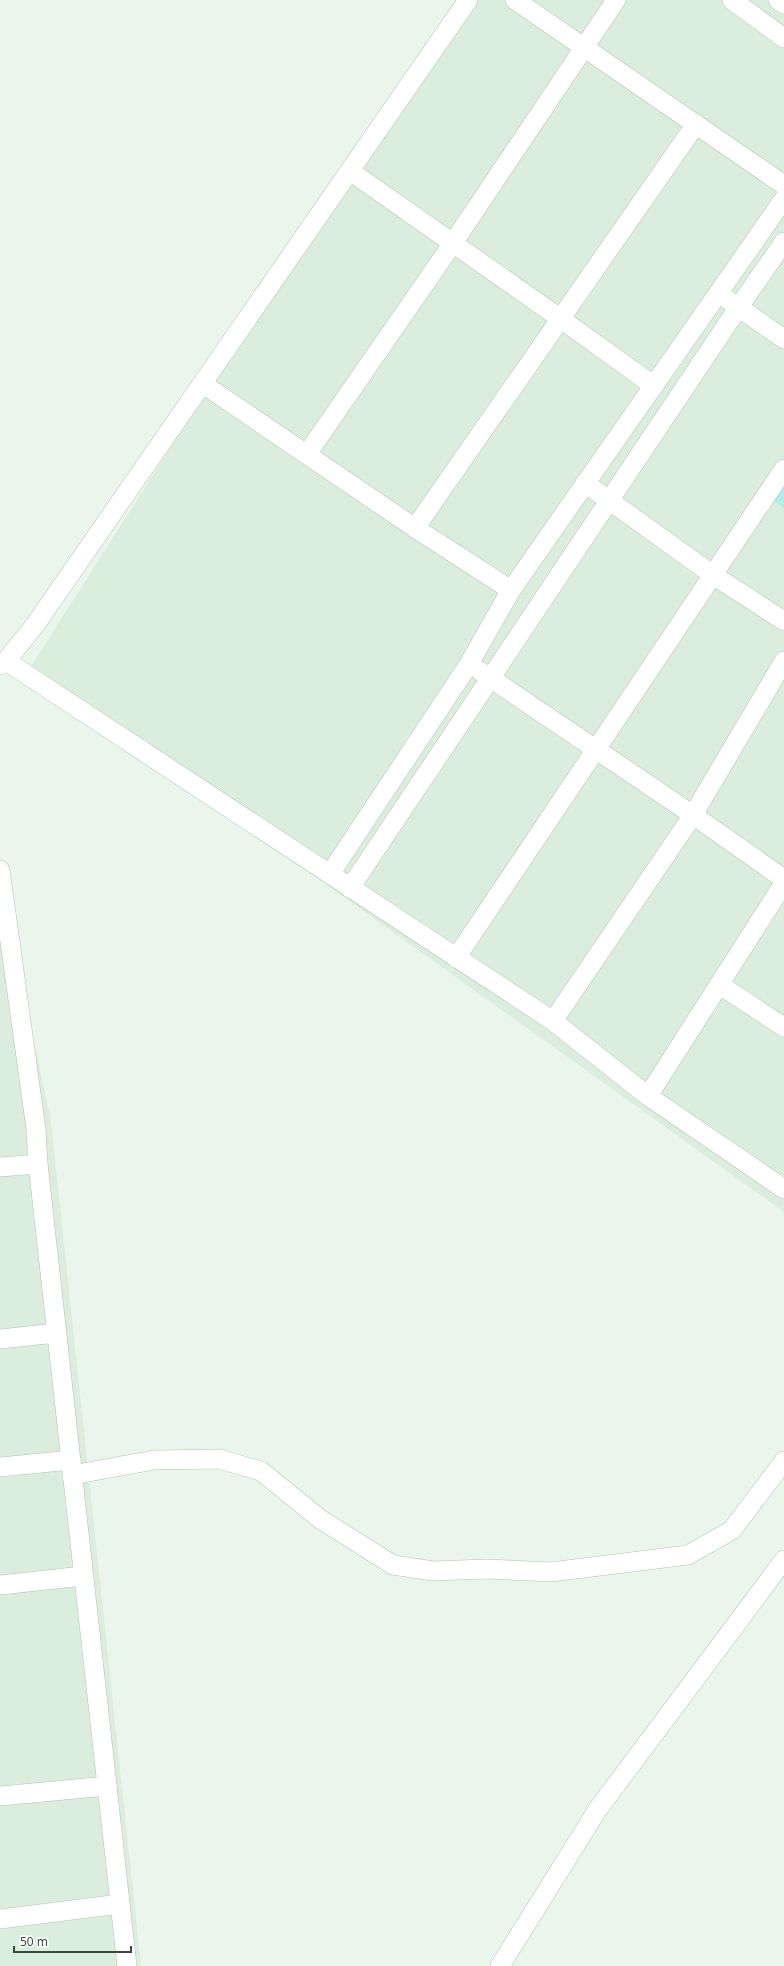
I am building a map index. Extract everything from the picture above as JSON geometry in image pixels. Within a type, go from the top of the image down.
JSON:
[{"type":"street","points":[[468,0],[204,384],[35,625],[3,663],[330,874],[553,1021],[648,1096],[784,1188]]},
{"type":"street","points":[[515,0],[586,47],[784,185]]},
{"type":"street","points":[[307,454],[453,243],[586,47],[616,0]]},
{"type":"street","points":[[732,0],[784,38]]},
{"type":"street","points":[[778,0],[784,4]]},
{"type":"street","points":[[415,528],[696,124]]},
{"type":"street","points":[[350,171],[654,386]]},
{"type":"street","points":[[330,874],[470,664],[511,590],[584,483],[654,386],[784,199]]},
{"type":"street","points":[[350,888],[738,308],[784,242]]},
{"type":"street","points":[[718,293],[784,339]]},
{"type":"street","points":[[204,384],[415,528],[511,590]]},
{"type":"street","points":[[456,958],[784,469]]},
{"type":"street","points":[[584,483],[713,575],[784,621]]},
{"type":"street","points":[[553,1021],[693,815],[784,661]]},
{"type":"street","points":[[470,664],[693,815],[784,879]]},
{"type":"street","points":[[0,870],[8,986],[36,1129],[38,1164],[56,1332],[126,1966]]},
{"type":"street","points":[[648,1096],[784,883]]},
{"type":"street","points":[[720,985],[784,1027]]},
{"type":"street","points":[[0,1167],[38,1164]]},
{"type":"street","points":[[0,1339],[56,1332]]},
{"type":"street","points":[[0,1467],[71,1468],[154,1460],[219,1459],[261,1471],[320,1519],[393,1565],[433,1572],[486,1569],[551,1572],[688,1555],[732,1530],[784,1461]]},
{"type":"street","points":[[500,1966],[598,1809],[784,1560]]},
{"type":"street","points":[[0,1585],[84,1576]]},
{"type":"street","points":[[0,1796],[107,1786]]},
{"type":"street","points":[[0,1919],[120,1904]]},
{"type":"shaded area","points":[[455,0],[784,0],[784,1212],[28,671]]},
{"type":"shaded area","points":[[784,482],[784,508],[772,499]]},
{"type":"shaded area","points":[[0,882],[51,1121],[141,1966],[0,1966]]}]
